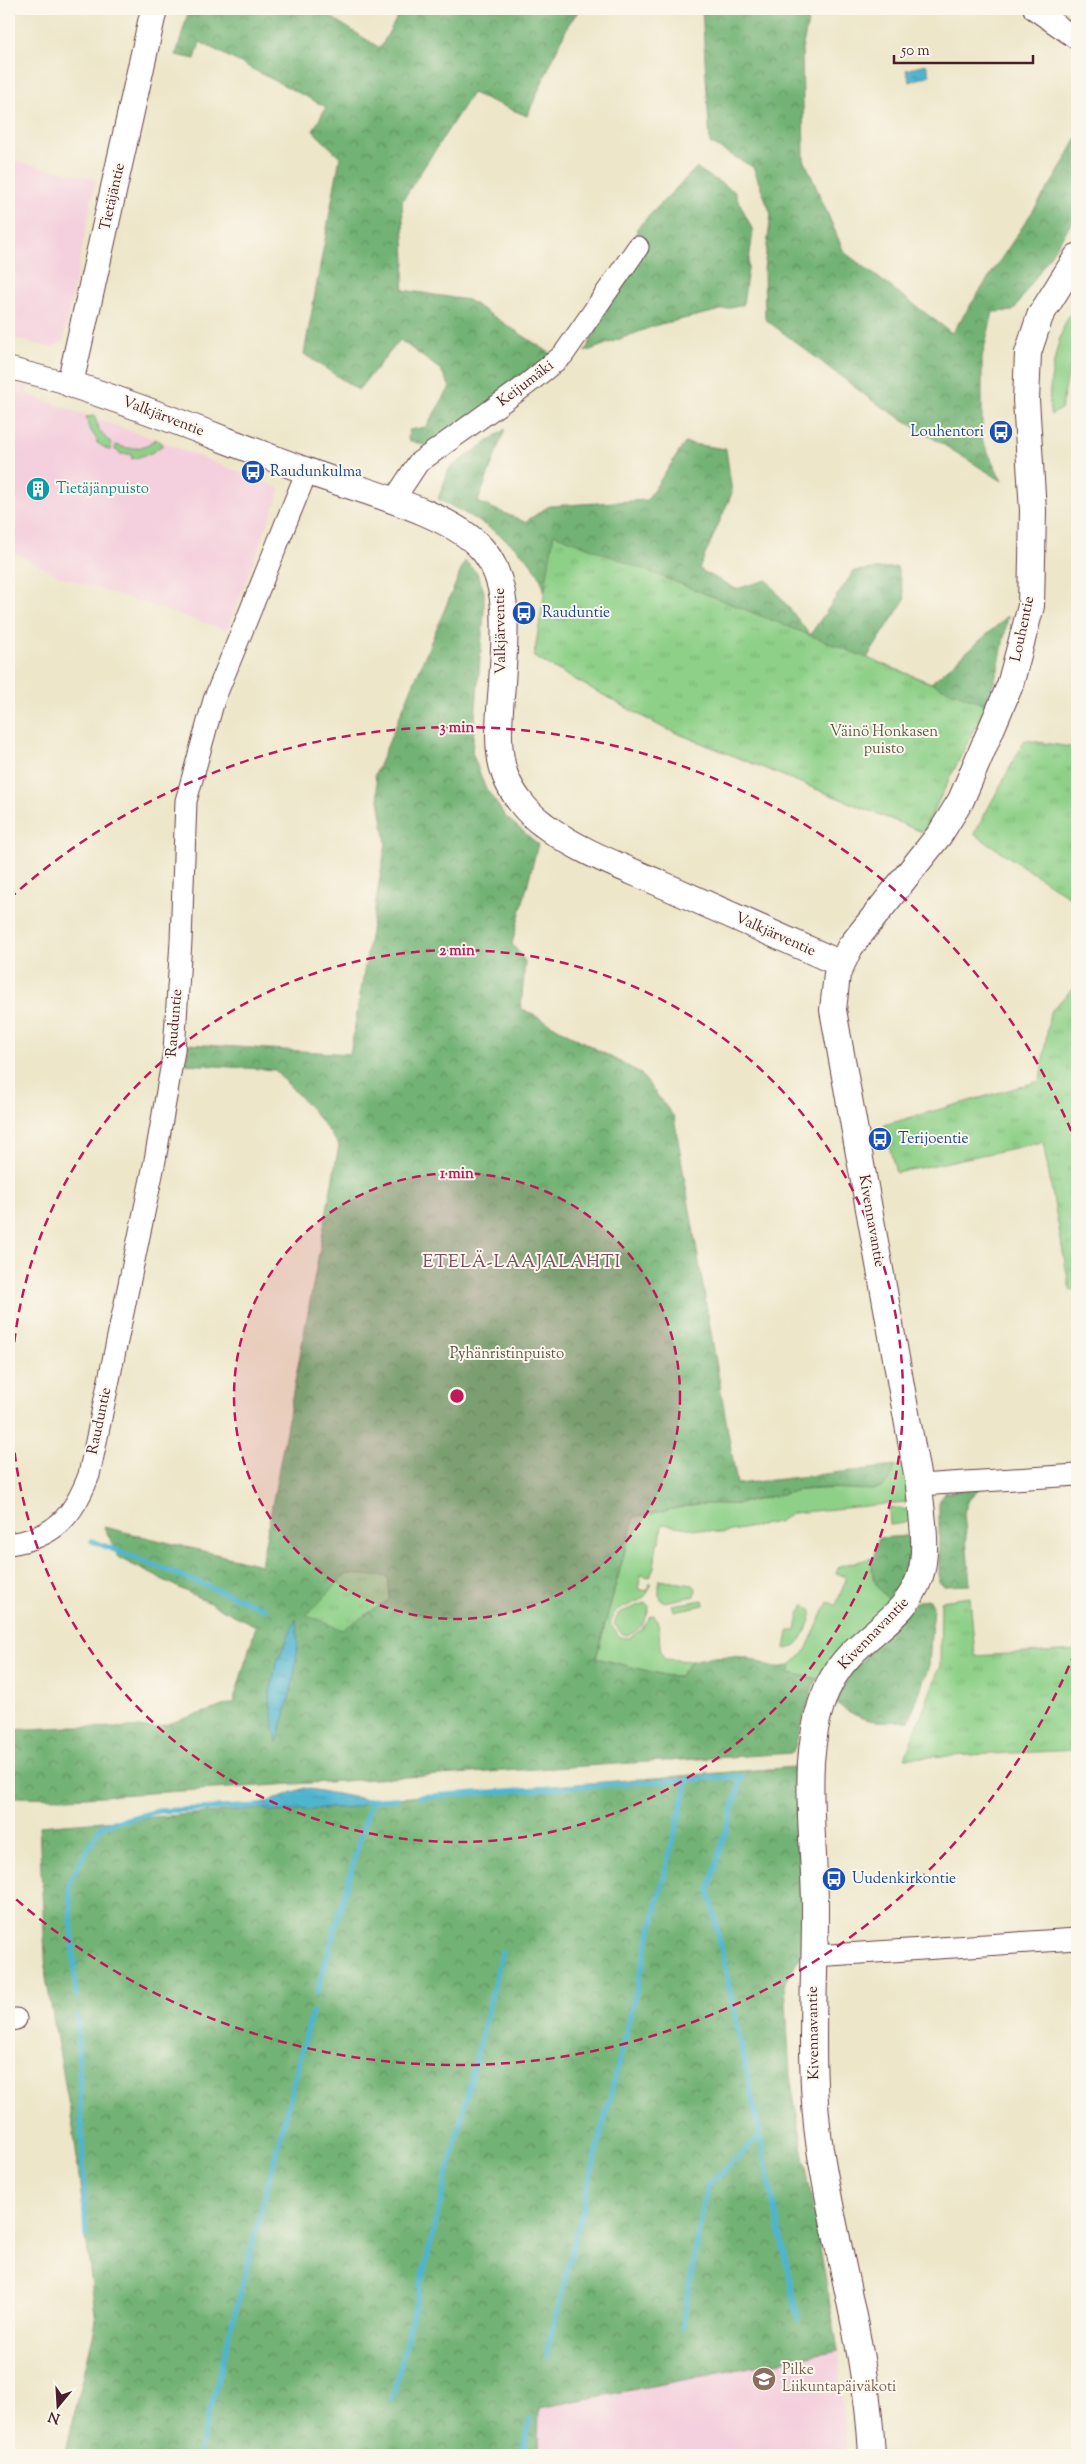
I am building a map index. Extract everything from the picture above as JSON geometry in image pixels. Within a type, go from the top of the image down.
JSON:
[{"type":"street","name":"Tietäjäntie","points":[[70,384],[154,9]]},
{"type":"street","points":[[1034,9],[1077,38]]},
{"type":"street","name":"Keijumäki","points":[[393,501],[418,463],[526,385],[564,355],[638,247]]},
{"type":"street","name":"Louhentie","points":[[841,964],[850,948],[940,834],[961,800],[1010,685],[1031,606],[1033,511],[1026,408],[1028,353],[1040,316],[1077,258]]},
{"type":"street","name":"Valkjärventie","points":[[9,368],[70,384],[393,501],[456,527],[484,550],[494,566],[500,582],[504,649],[499,730],[504,773],[528,812],[544,825],[588,851],[841,964]]},
{"type":"street","name":"Rauduntie","points":[[9,1544],[39,1537],[62,1523],[81,1495],[89,1475],[155,1160],[174,1051],[181,941],[186,801],[214,700],[307,471]]},
{"type":"street","name":"Kivennavantie","points":[[841,964],[834,991],[833,1010],[919,1484],[923,1562],[917,1584],[903,1607],[850,1655],[829,1683],[815,1726],[809,1802],[815,1901],[815,2098],[819,2142],[855,2324],[870,2418],[872,2455]]},
{"type":"street","points":[[919,1484],[1077,1475]]},
{"type":"street","points":[[814,1956],[1077,1939]]},
{"type":"shaded area","points":[[9,160],[96,179],[63,341],[52,348],[9,337]]},
{"type":"shaded area","points":[[9,382],[28,386],[26,394],[163,442],[281,489],[227,630],[59,576],[9,550]]},
{"type":"shaded area","name":"Pilke Liikuntapäiväkoti","points":[[838,2350],[847,2455],[538,2455],[539,2408]]},
{"type":"green space","points":[[189,9],[318,9],[380,48],[402,9],[580,9],[568,25],[527,116],[472,93],[402,201],[405,260],[403,290],[468,300],[553,355],[428,446],[408,440],[409,430],[426,427],[450,387],[441,370],[400,340],[358,390],[304,354],[340,157],[313,131],[326,107],[200,42],[195,59],[176,55]]},
{"type":"green space","points":[[702,9],[811,9],[802,49],[804,159],[844,252],[952,333],[1056,176],[1077,138],[1077,215],[1013,311],[993,312],[982,357],[982,440],[1002,481],[873,401],[765,319],[764,269],[771,214],[753,167],[710,143]]},
{"type":"green space","points":[[696,168],[734,191],[753,231],[743,305],[657,325],[585,352],[633,258],[637,228]]},
{"type":"green space","points":[[1077,307],[1072,356],[1061,409],[1051,415],[1049,406],[1050,393],[1059,340],[1071,313]]},
{"type":"green space","points":[[95,416],[101,432],[112,444],[110,451],[96,442],[98,441],[89,428],[86,417]]},
{"type":"green space","name":"Väinö Honkasen puisto","points":[[505,429],[478,502],[525,522],[549,506],[647,500],[685,443],[726,449],[732,493],[699,569],[736,589],[767,580],[810,635],[854,571],[897,567],[905,599],[867,658],[931,683],[1008,616],[998,670],[986,705],[923,832],[662,727],[534,657],[545,594],[538,574],[528,560],[500,535],[438,499],[449,469]]},
{"type":"green space","points":[[156,439],[163,445],[151,453],[132,459],[131,454],[120,454],[119,451],[115,450],[116,445],[137,448]]},
{"type":"green space","name":"Väinö Honkasen puisto","points":[[554,534],[986,705],[923,832],[662,727],[534,657]]},
{"type":"green space","name":"Pyhänristinpuisto","points":[[465,561],[477,573],[484,591],[484,614],[472,752],[485,787],[506,817],[538,844],[512,944],[525,961],[521,1008],[640,1073],[674,1117],[737,1484],[895,1466],[892,1476],[884,1486],[872,1490],[826,1488],[800,1490],[737,1504],[696,1504],[634,1517],[596,1658],[668,1676],[680,1676],[691,1661],[704,1658],[743,1657],[773,1667],[792,1664],[789,1673],[818,1679],[813,1686],[793,1753],[69,1798],[9,1797],[9,1730],[69,1727],[155,1728],[233,1703],[256,1626],[119,1558],[104,1527],[261,1565],[339,1145],[313,1111],[275,1070],[186,1064],[188,1044],[350,1054],[386,843],[375,775]]},
{"type":"green space","points":[[1025,740],[1077,748],[1077,902],[974,834]]},
{"type":"green space","points":[[1077,984],[1077,1289],[1070,1290],[1043,1142],[896,1173],[884,1125],[1040,1081],[1050,1012]]},
{"type":"green space","points":[[907,1465],[914,1504],[906,1502],[793,1513],[778,1522],[722,1533],[662,1524],[660,1542],[657,1543],[654,1568],[650,1577],[641,1575],[638,1589],[647,1591],[649,1583],[651,1584],[649,1591],[641,1599],[614,1613],[610,1624],[620,1637],[629,1638],[641,1630],[651,1616],[654,1615],[657,1620],[660,1648],[664,1659],[691,1661],[680,1676],[668,1676],[596,1658],[634,1517],[696,1504],[737,1504],[800,1490],[847,1488],[892,1476],[895,1466]]},
{"type":"green space","points":[[982,1486],[970,1498],[964,1512],[970,1585],[944,1586],[939,1582],[939,1502],[944,1493]]},
{"type":"green space","points":[[889,1507],[914,1511],[911,1520],[905,1523],[890,1525]]},
{"type":"green space","points":[[906,1536],[911,1538],[913,1544],[905,1582],[889,1600],[877,1585],[872,1571],[876,1548],[879,1538]]},
{"type":"green space","points":[[873,1558],[873,1579],[889,1600],[818,1679],[789,1673],[792,1664],[805,1652],[828,1602],[836,1605],[847,1577],[836,1573],[839,1566]]},
{"type":"green space","points":[[346,1574],[388,1577],[390,1599],[342,1630],[307,1615]]},
{"type":"green space","points":[[659,1580],[693,1585],[696,1588],[695,1596],[663,1602],[659,1595]]},
{"type":"green space","points":[[970,1597],[975,1656],[1077,1650],[1077,1750],[905,1758],[940,1666],[941,1601]]},
{"type":"green space","points":[[926,1599],[931,1601],[933,1605],[929,1666],[909,1721],[886,1722],[870,1720],[855,1715],[835,1703],[853,1669],[916,1602]]},
{"type":"green space","points":[[703,1600],[704,1605],[674,1611],[672,1605]]},
{"type":"green space","points":[[644,1603],[649,1606],[647,1615],[639,1628],[627,1635],[621,1633],[614,1624],[619,1613]]},
{"type":"green space","points":[[806,1605],[812,1611],[807,1629],[796,1645],[785,1649],[788,1631],[796,1631],[799,1614],[803,1606]]},
{"type":"green space","points":[[795,1767],[803,1951],[785,1982],[790,2076],[838,2350],[539,2408],[538,2455],[65,2455],[96,2322],[74,2134],[46,1978],[39,1826]]},
{"type":"water","points":[[926,64],[930,75],[910,82],[906,70]]},
{"type":"water","points":[[296,1619],[296,1666],[277,1743],[269,1697],[276,1664]]},
{"type":"water","points":[[304,1788],[371,1800],[357,1807],[272,1812],[256,1806]]},
{"type":"waterway","points":[[92,1541],[266,1609]]},
{"type":"waterway","points":[[418,1797],[742,1776],[709,1889],[798,2320]]},
{"type":"waterway","points":[[546,2357],[688,1780]]},
{"type":"waterway","points":[[364,1801],[398,1799]]},
{"type":"waterway","points":[[317,1993],[371,1800]]},
{"type":"waterway","points":[[76,1996],[69,1882],[101,1826],[159,1811],[263,1806]]},
{"type":"waterway","points":[[392,2400],[502,1953]]},
{"type":"waterway","points":[[199,2453],[312,2012]]},
{"type":"waterway","points":[[77,2017],[86,2236]]},
{"type":"waterway","points":[[682,2328],[707,2186],[760,2137]]},
{"type":"waterway","points":[[522,2455],[530,2420]]},
{"type":"place","name":"Louhentori","points":[[1001,432]]},
{"type":"place","name":"Raudunkulma","points":[[253,472]]},
{"type":"place","name":"Tietäjänpuisto","points":[[38,489]]},
{"type":"place","name":"Rauduntie","points":[[524,613]]},
{"type":"place","name":"Terijoentie","points":[[880,1139]]},
{"type":"place","name":"Uudenkirkontie","points":[[834,1879]]},
{"type":"place","name":"Pilke Liikuntapäiväkoti","points":[[764,2379]]},
{"type":"district","name":"ETELÄ-LAAJALAHTI","points":[[522,1263]]}]
